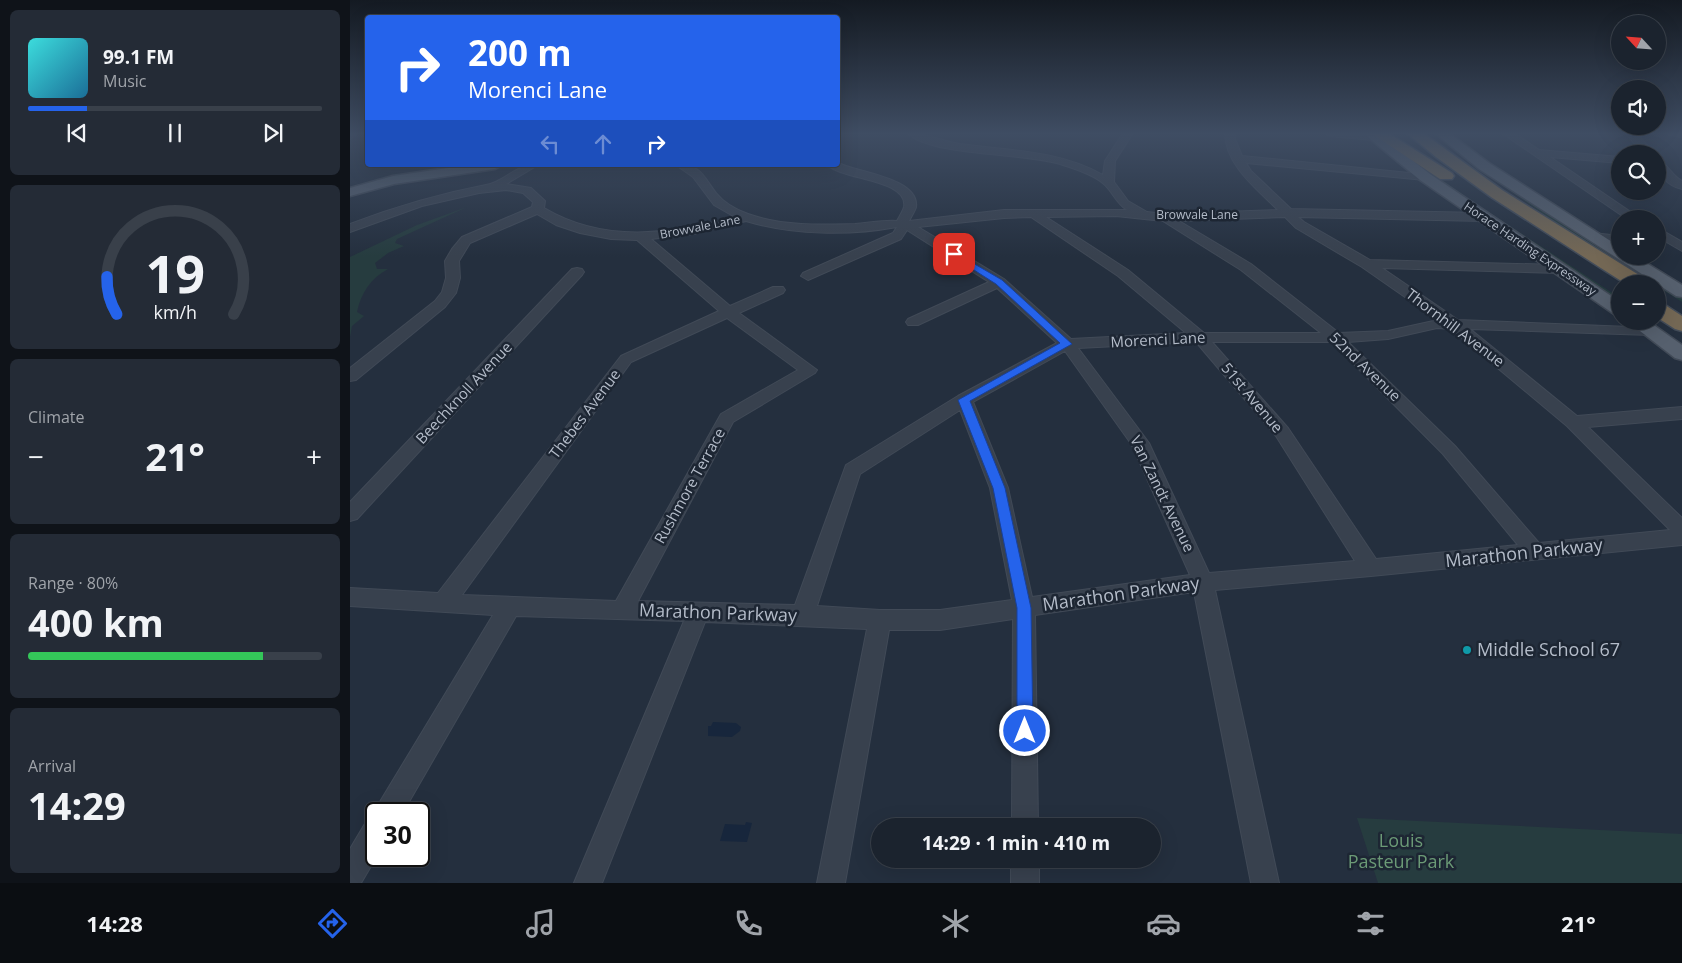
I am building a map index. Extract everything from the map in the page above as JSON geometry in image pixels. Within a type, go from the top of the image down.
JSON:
[{"type":"highway","points":[[1440,174],[1611,279]]},
{"type":"highway","points":[[1450,174],[1478,196]]},
{"type":"highway","points":[[1469,174],[1625,275]]},
{"type":"highway","points":[[1482,174],[1508,195],[1598,258]]},
{"type":"highway","points":[[1666,299],[1682,309]]},
{"type":"highway","points":[[1666,314],[1682,325]]},
{"type":"main road","points":[[350,192],[393,180],[432,174]]},
{"type":"main road","name":"Horace Harding Expressway","points":[[1420,174],[1611,304]]},
{"type":"main road","points":[[1497,174],[1611,248]]},
{"type":"main road","points":[[1638,265],[1682,292]]},
{"type":"main road","points":[[1649,330],[1682,354]]},
{"type":"street","points":[[491,187],[515,174]]},
{"type":"street","points":[[697,174],[718,203],[744,218]]},
{"type":"street","points":[[808,276],[897,236],[904,225],[911,204],[907,193],[900,187],[883,180],[853,174]]},
{"type":"street","points":[[1095,174],[1108,182]]},
{"type":"street","points":[[1108,174],[1108,182],[1120,208]]},
{"type":"street","name":"Thornhill Avenue","points":[[1248,174],[1300,224],[1367,264],[1455,325],[1573,422],[1682,530]]},
{"type":"street","points":[[1388,174],[1425,178]]},
{"type":"street","points":[[1569,174],[1619,210]]},
{"type":"street","points":[[1666,174],[1670,179],[1682,186]]},
{"type":"street","name":"Browvale Lane","points":[[350,228],[418,204],[491,187],[514,188],[532,193],[539,201],[538,209],[557,220],[586,230],[641,237],[687,232],[744,218],[773,224],[814,228],[857,228],[904,225],[970,217],[1034,214]]},
{"type":"street","name":"Browvale Lane","points":[[1054,219],[1120,208],[1166,218]]},
{"type":"street","points":[[350,376],[440,304],[448,293],[453,278],[452,261],[458,249],[466,240],[538,209]]},
{"type":"street","name":"Browvale Lane","points":[[1185,223],[1289,213],[1483,217]]},
{"type":"street","name":"51st Avenue","points":[[1034,214],[1054,219],[1200,337],[1282,432],[1371,568]]},
{"type":"street","name":"52nd Avenue","points":[[1166,218],[1185,223],[1246,267],[1336,338],[1449,450],[1535,552]]},
{"type":"street","name":"Van Zandt Avenue","points":[[904,225],[999,282],[1067,344],[1140,443],[1203,582],[1265,883]]},
{"type":"street","points":[[641,237],[728,312]]},
{"type":"street","points":[[1593,237],[1611,239]]},
{"type":"street","points":[[1666,237],[1682,247]]},
{"type":"street","points":[[1666,245],[1682,247]]},
{"type":"street","points":[[1367,264],[1559,269]]},
{"type":"street","name":"Beechknoll Avenue","points":[[350,514],[577,272]]},
{"type":"street","points":[[913,322],[999,282]]},
{"type":"street","name":"Thebes Avenue","points":[[444,602],[626,359],[778,290]]},
{"type":"street","name":"Rushmore Terrace","points":[[622,611],[727,418],[809,370],[728,312]]},
{"type":"street","name":"Morenci Lane","points":[[803,615],[852,470],[964,400],[1067,344],[1200,337],[1336,338],[1388,335],[1438,324],[1611,326]]},
{"type":"street","points":[[964,400],[999,488],[1024,608],[1025,818]]},
{"type":"street","points":[[1573,422],[1682,413]]},
{"type":"street","name":"Marathon Parkway","points":[[350,597],[510,607],[803,615],[880,620],[940,620],[1203,582],[1682,538]]},
{"type":"street","points":[[394,802],[510,607]]},
{"type":"street","points":[[588,883],[698,613]]},
{"type":"street","points":[[831,883],[880,620]]},
{"type":"street","points":[[350,875],[365,841]]},
{"type":"street","points":[[1025,868],[1025,883]]},
{"type":"green space","points":[[1430,174],[1434,174],[1611,292],[1611,299]]},
{"type":"green space","points":[[1486,174],[1611,252],[1611,259],[1584,242]]},
{"type":"green space","points":[[467,207],[397,239],[395,243],[404,246],[388,253],[375,263],[377,269],[388,269],[377,277],[364,292],[357,312],[364,316],[352,326],[350,337],[350,257],[417,225]]},
{"type":"green space","points":[[1621,265],[1631,265],[1647,275],[1637,275]]},
{"type":"green space","points":[[1666,287],[1682,297],[1682,302],[1666,292]]},
{"type":"green space","name":"Louis Pasteur Park","points":[[1357,818],[1682,834],[1682,883],[1378,883]]},
{"type":"water","points":[[713,722],[736,723],[741,727],[740,731],[732,737],[708,736],[708,726],[711,726]]},
{"type":"water","points":[[746,822],[752,823],[747,842],[720,841],[725,824],[745,825]]},
{"type":"place","name":"Middle School 67","points":[[1467,650]]},
{"type":"route","points":[[954,254],[999,282],[1067,344],[964,400],[999,488],[1024,608],[1025,731]]}]
